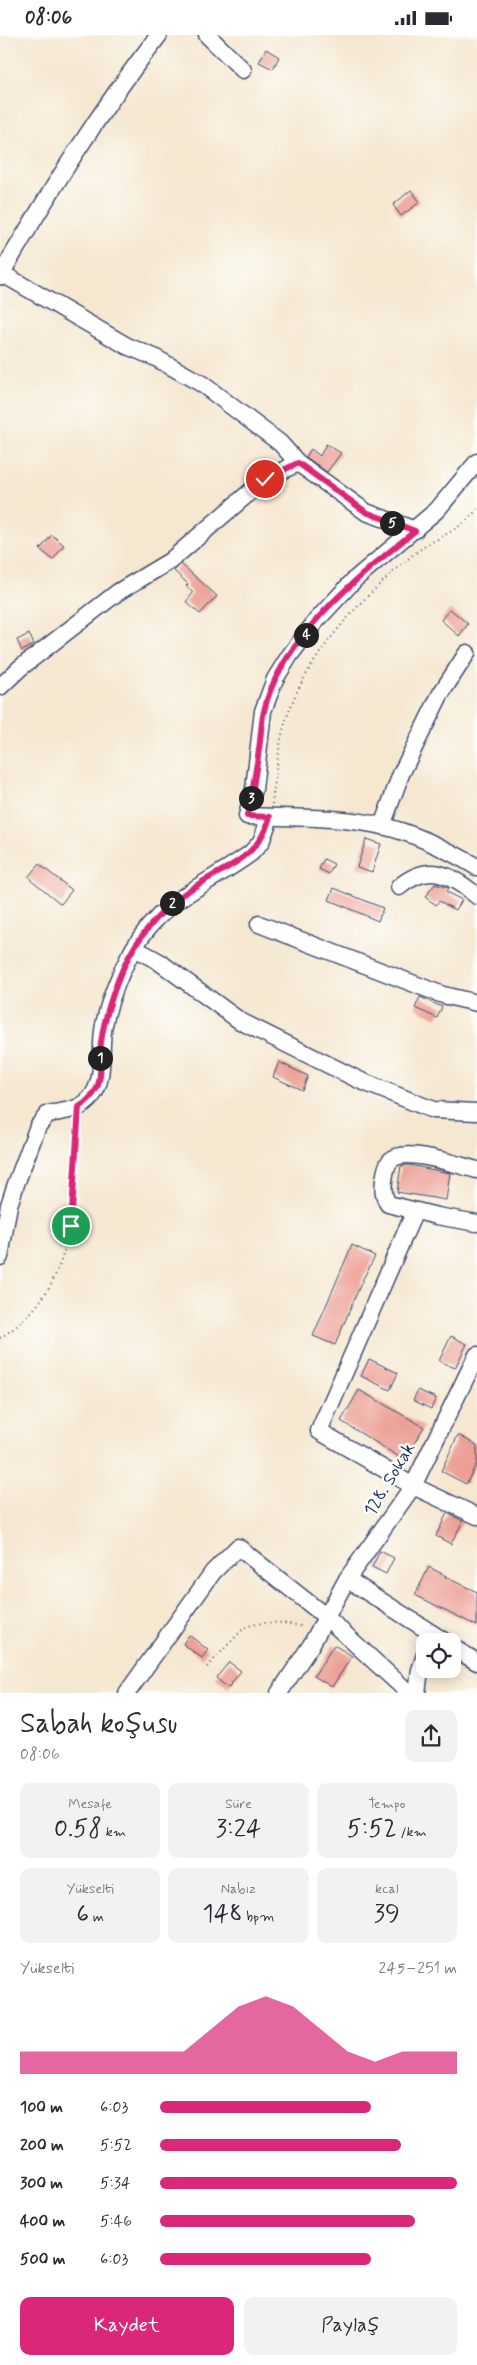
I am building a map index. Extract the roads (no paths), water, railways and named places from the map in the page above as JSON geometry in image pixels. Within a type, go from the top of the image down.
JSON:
[{"type":"street","points":[[158,35],[105,108],[0,276],[8,277],[127,346],[154,357],[202,384],[280,443],[298,463],[361,509],[415,531]]},
{"type":"street","points":[[207,35],[243,70]]},
{"type":"street","points":[[477,462],[454,493],[415,531],[348,586],[316,621],[275,679],[264,711],[254,789],[247,816],[382,825],[425,841],[477,867]]},
{"type":"street","points":[[0,687],[20,668],[118,592],[170,561],[265,479],[298,463]]},
{"type":"street","points":[[382,825],[393,791],[414,747],[446,683],[467,653]]},
{"type":"street","points":[[0,1257],[9,1205],[38,1126],[48,1114],[79,1107],[92,1096],[98,1087],[104,1025],[109,1006],[134,948],[155,919],[172,903],[251,853],[261,841],[270,817]]},
{"type":"street","points":[[399,887],[408,879],[424,872],[442,873],[477,896]]},
{"type":"street","points":[[259,924],[443,995],[477,1003]]},
{"type":"street","points":[[134,948],[158,961],[247,1025],[359,1080],[433,1109],[477,1112]]},
{"type":"street","points":[[477,1170],[438,1159],[400,1155],[391,1160],[386,1168],[384,1197],[388,1204],[477,1223]]},
{"type":"street","points":[[415,1211],[319,1431],[413,1486],[477,1516]]},
{"type":"street","name":"128. Sokak","points":[[279,1693],[347,1579],[413,1486],[477,1355]]},
{"type":"street","points":[[127,1693],[213,1572],[238,1547],[322,1623],[409,1693]]},
{"type":"street","points":[[347,1579],[428,1633]]},
{"type":"street","points":[[461,1652],[477,1662]]},
{"type":"street","points":[[418,1693],[419,1678]]}]
